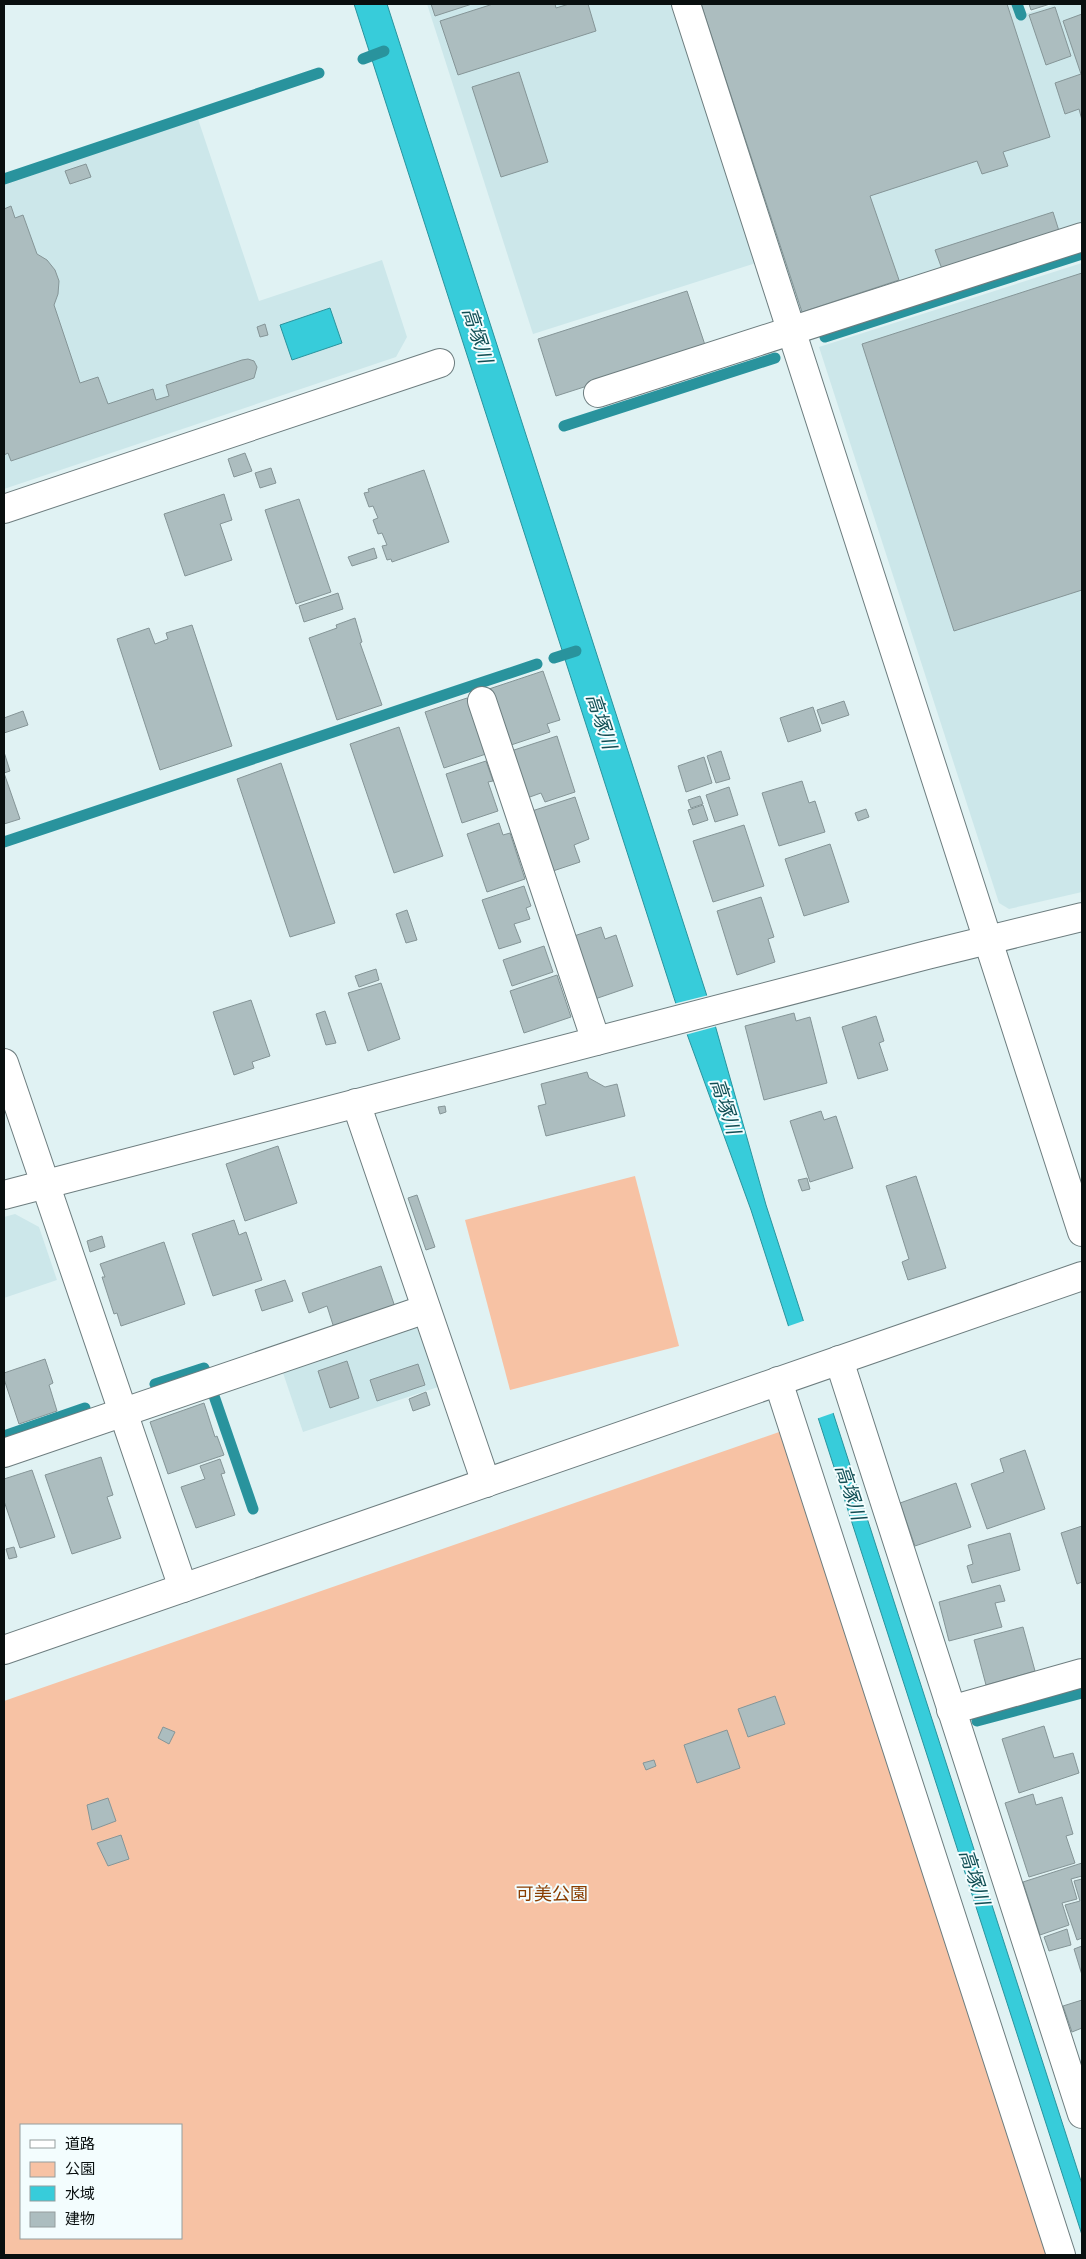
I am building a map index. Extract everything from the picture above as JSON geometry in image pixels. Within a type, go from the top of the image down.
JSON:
[{"type":"street","points":[[686,4],[1082,1232]]},
{"type":"street","points":[[598,393],[1082,237]]},
{"type":"street","points":[[4,509],[440,363]]},
{"type":"street","points":[[482,701],[596,1041]]},
{"type":"street","points":[[4,1194],[988,939],[1082,917]]},
{"type":"street","points":[[4,1063],[183,1588]]},
{"type":"street","points":[[356,1103],[486,1483]]},
{"type":"street","points":[[4,1650],[1082,1276]]},
{"type":"street","points":[[4,1453],[426,1309]]},
{"type":"street","points":[[833,1362],[951,1710],[1082,2114]]},
{"type":"street","points":[[785,1379],[1061,2255]]},
{"type":"street","points":[[951,1710],[1082,1673]]},
{"type":"shaded area","points":[[427,4],[672,4],[756,263],[533,334]]},
{"type":"shaded area","points":[[701,4],[1014,4],[1019,16],[1056,4],[1082,4],[1082,226],[801,316]]},
{"type":"shaded area","points":[[198,119],[259,301],[382,260],[407,337],[396,357],[4,489],[4,184]]},
{"type":"shaded area","points":[[1082,263],[1082,892],[1009,909],[999,903],[819,347]]},
{"type":"shaded area","points":[[15,1214],[39,1227],[57,1280],[4,1298],[4,1217]]},
{"type":"shaded area","points":[[420,1323],[441,1386],[303,1432],[282,1370]]},
{"type":"green space","points":[[635,1176],[679,1346],[510,1390],[465,1220]]},
{"type":"green space","name":"可美公園","points":[[782,1431],[1050,2255],[4,2255],[4,1701]]},
{"type":"water","name":"高塚川","points":[[354,4],[387,4],[706,993],[766,1205],[1082,2184],[1082,2235],[751,1210],[675,1001]]},
{"type":"water","points":[[330,308],[342,343],[292,360],[280,325]]},
{"type":"pier","points":[[709,995],[718,1026],[685,1035],[673,1004]]},
{"type":"pier","points":[[806,1320],[836,1412],[816,1419],[786,1327]]},
{"type":"building","points":[[431,4],[472,4],[435,16]]},
{"type":"building","points":[[493,4],[555,4],[556,8],[569,4],[588,4],[596,31],[458,75],[440,21]]},
{"type":"building","points":[[701,4],[1007,4],[1050,137],[1003,152],[1008,166],[982,174],[977,161],[870,196],[899,280],[802,312]]},
{"type":"building","points":[[1029,4],[1050,4],[1031,10]]},
{"type":"building","points":[[1055,7],[1071,56],[1046,65],[1029,15]]},
{"type":"building","points":[[1082,14],[1082,120],[1079,109],[1065,114],[1055,83],[1081,74],[1063,21]]},
{"type":"building","points":[[519,72],[548,162],[501,177],[472,87]]},
{"type":"building","points":[[86,164],[91,177],[70,184],[65,171]]},
{"type":"building","points":[[11,206],[15,218],[23,215],[37,254],[47,260],[55,270],[59,281],[58,294],[54,305],[80,383],[98,377],[108,404],[153,389],[156,400],[169,396],[166,385],[242,360],[254,361],[257,367],[254,378],[11,461],[8,453],[4,455],[4,209]]},
{"type":"building","points":[[1053,212],[1059,231],[942,269],[935,250]]},
{"type":"building","points":[[1082,273],[1082,590],[954,631],[862,344]]},
{"type":"building","points":[[687,291],[706,348],[556,396],[538,339]]},
{"type":"building","points":[[265,324],[268,335],[260,337],[257,327]]},
{"type":"building","points":[[245,453],[252,471],[234,477],[228,459]]},
{"type":"building","points":[[271,468],[276,483],[260,488],[255,473]]},
{"type":"building","points":[[424,470],[449,542],[392,562],[391,559],[387,560],[382,546],[387,545],[382,533],[378,534],[373,520],[378,518],[373,506],[369,507],[364,493],[369,492],[368,489]]},
{"type":"building","points":[[224,494],[232,520],[220,524],[232,560],[185,576],[164,514]]},
{"type":"building","points":[[299,499],[331,592],[296,604],[265,510]]},
{"type":"building","points":[[374,548],[377,558],[352,566],[348,557]]},
{"type":"building","points":[[338,593],[343,609],[304,622],[299,606]]},
{"type":"building","points":[[355,618],[362,642],[360,643],[382,705],[337,720],[309,638],[337,628],[336,625]]},
{"type":"building","points":[[192,625],[232,746],[160,770],[117,639],[149,628],[155,644],[168,639],[166,633]]},
{"type":"building","points":[[543,671],[560,720],[547,724],[550,732],[508,746],[489,689]]},
{"type":"building","points":[[467,698],[486,754],[444,768],[425,712]]},
{"type":"building","points":[[844,701],[849,715],[822,724],[817,710]]},
{"type":"building","points":[[813,707],[821,731],[788,742],[780,718]]},
{"type":"building","points":[[23,711],[28,725],[4,733],[4,718]]},
{"type":"building","points":[[399,727],[443,856],[394,873],[350,744]]},
{"type":"building","points":[[557,736],[575,792],[545,802],[541,793],[527,798],[511,751]]},
{"type":"building","points":[[721,751],[730,779],[716,783],[707,756]]},
{"type":"building","points":[[4,752],[10,771],[4,773]]},
{"type":"building","points":[[704,757],[712,783],[686,792],[678,766]]},
{"type":"building","points":[[486,761],[493,781],[488,782],[498,811],[462,823],[446,774]]},
{"type":"building","points":[[281,763],[335,923],[290,937],[237,779]]},
{"type":"building","points":[[4,773],[20,819],[4,824]]},
{"type":"building","points":[[802,781],[809,803],[815,801],[825,832],[779,846],[762,793]]},
{"type":"building","points":[[729,787],[738,815],[715,822],[706,795]]},
{"type":"building","points":[[700,796],[703,804],[691,808],[688,800]]},
{"type":"building","points":[[575,797],[589,839],[574,845],[580,862],[547,873],[532,811]]},
{"type":"building","points":[[703,805],[708,820],[693,825],[688,810]]},
{"type":"building","points":[[866,809],[869,817],[858,821],[855,813]]},
{"type":"building","points":[[499,823],[503,835],[510,833],[525,879],[487,892],[467,834]]},
{"type":"building","points":[[744,825],[764,886],[713,902],[693,841]]},
{"type":"building","points":[[830,844],[849,902],[804,916],[785,859]]},
{"type":"building","points":[[524,886],[531,906],[526,908],[530,919],[514,924],[521,942],[499,949],[482,900]]},
{"type":"building","points":[[761,897],[774,937],[768,939],[775,962],[737,975],[717,911]]},
{"type":"building","points":[[407,910],[417,940],[406,943],[396,914]]},
{"type":"building","points":[[601,927],[605,939],[616,935],[633,986],[592,1000],[571,937]]},
{"type":"building","points":[[544,946],[553,972],[512,986],[503,960]]},
{"type":"building","points":[[376,969],[379,980],[359,987],[355,976]]},
{"type":"building","points":[[557,975],[571,1017],[524,1033],[510,991]]},
{"type":"building","points":[[381,983],[400,1039],[368,1051],[348,993]]},
{"type":"building","points":[[251,1000],[270,1056],[252,1062],[254,1068],[234,1075],[213,1012]]},
{"type":"building","points":[[325,1011],[336,1043],[326,1045],[316,1014]]},
{"type":"building","points":[[794,1013],[796,1021],[810,1017],[827,1083],[764,1100],[745,1026]]},
{"type":"building","points":[[876,1016],[884,1041],[879,1043],[888,1070],[858,1079],[842,1027]]},
{"type":"building","points":[[587,1072],[589,1078],[605,1087],[617,1084],[625,1116],[546,1136],[538,1106],[546,1104],[541,1084]]},
{"type":"building","points":[[445,1106],[446,1112],[440,1114],[438,1107]]},
{"type":"building","points":[[821,1111],[824,1120],[836,1116],[853,1168],[810,1182],[790,1121]]},
{"type":"building","points":[[278,1146],[297,1203],[245,1221],[226,1164]]},
{"type":"building","points":[[916,1176],[946,1268],[908,1280],[902,1262],[909,1259],[886,1186]]},
{"type":"building","points":[[807,1178],[810,1189],[802,1191],[798,1180]]},
{"type":"building","points":[[417,1195],[435,1247],[426,1250],[408,1198]]},
{"type":"building","points":[[234,1220],[239,1235],[246,1232],[262,1280],[213,1296],[192,1234]]},
{"type":"building","points":[[102,1236],[105,1247],[90,1252],[87,1241]]},
{"type":"building","points":[[164,1242],[185,1304],[121,1326],[117,1313],[114,1314],[102,1277],[105,1277],[100,1264]]},
{"type":"building","points":[[381,1266],[395,1307],[334,1328],[327,1306],[309,1313],[302,1293]]},
{"type":"building","points":[[285,1280],[293,1301],[262,1311],[255,1290]]},
{"type":"building","points":[[45,1359],[53,1383],[49,1385],[57,1411],[19,1424],[4,1379],[4,1373]]},
{"type":"building","points":[[347,1361],[359,1398],[330,1408],[318,1371]]},
{"type":"building","points":[[418,1364],[425,1385],[377,1401],[370,1380]]},
{"type":"building","points":[[426,1392],[430,1405],[413,1411],[409,1399]]},
{"type":"building","points":[[204,1403],[215,1437],[217,1436],[224,1455],[168,1474],[150,1422]]},
{"type":"building","points":[[1025,1450],[1045,1509],[987,1529],[971,1484],[1004,1472],[1000,1459]]},
{"type":"building","points":[[101,1457],[113,1495],[107,1497],[121,1538],[72,1554],[45,1475]]},
{"type":"building","points":[[220,1459],[225,1473],[221,1474],[235,1515],[196,1528],[181,1487],[205,1479],[200,1466]]},
{"type":"building","points":[[32,1470],[55,1537],[20,1548],[4,1501],[4,1479]]},
{"type":"building","points":[[956,1483],[971,1527],[915,1546],[900,1503]]},
{"type":"building","points":[[1082,1526],[1082,1582],[1077,1584],[1061,1533]]},
{"type":"building","points":[[1010,1533],[1020,1570],[972,1583],[967,1566],[973,1564],[968,1545]]},
{"type":"building","points":[[14,1547],[17,1557],[9,1559],[6,1549]]},
{"type":"building","points":[[1000,1585],[1005,1601],[995,1603],[1002,1627],[949,1641],[939,1602]]},
{"type":"building","points":[[1023,1627],[1035,1671],[986,1685],[974,1640]]},
{"type":"building","points":[[775,1696],[785,1724],[748,1737],[738,1709]]},
{"type":"building","points":[[1044,1726],[1054,1758],[1073,1753],[1079,1773],[1019,1793],[1002,1739]]},
{"type":"building","points":[[163,1727],[175,1732],[169,1744],[158,1738]]},
{"type":"building","points":[[727,1730],[740,1768],[697,1783],[684,1745]]},
{"type":"building","points":[[654,1760],[656,1766],[646,1770],[643,1763]]},
{"type":"building","points":[[1033,1794],[1036,1805],[1062,1797],[1073,1834],[1066,1836],[1075,1863],[1029,1877],[1005,1803]]},
{"type":"building","points":[[108,1798],[116,1821],[92,1830],[87,1805]]},
{"type":"building","points":[[121,1835],[129,1859],[108,1866],[97,1843]]},
{"type":"building","points":[[1082,1863],[1082,1876],[1071,1879],[1077,1899],[1062,1903],[1069,1925],[1040,1935],[1023,1882]]},
{"type":"building","points":[[1082,1879],[1082,1938],[1077,1940],[1065,1905],[1080,1901],[1074,1881]]},
{"type":"building","points":[[1067,1929],[1071,1945],[1049,1951],[1044,1937]]},
{"type":"building","points":[[1082,1946],[1082,1975],[1074,1949]]},
{"type":"building","points":[[1082,2000],[1082,2028],[1072,2032],[1063,2006]]},
{"type":"waterway","points":[[1017,4],[1021,15]]},
{"type":"waterway","points":[[363,59],[384,51]]},
{"type":"waterway","points":[[4,179],[319,73]]},
{"type":"waterway","points":[[825,337],[1082,254]]},
{"type":"waterway","points":[[564,426],[775,358]]},
{"type":"waterway","points":[[554,658],[576,651]]},
{"type":"waterway","points":[[4,842],[537,664]]},
{"type":"waterway","points":[[155,1384],[204,1368],[206,1373]]},
{"type":"waterway","points":[[213,1393],[253,1509]]},
{"type":"waterway","points":[[4,1436],[85,1408]]},
{"type":"waterway","points":[[977,1721],[1082,1693]]}]
